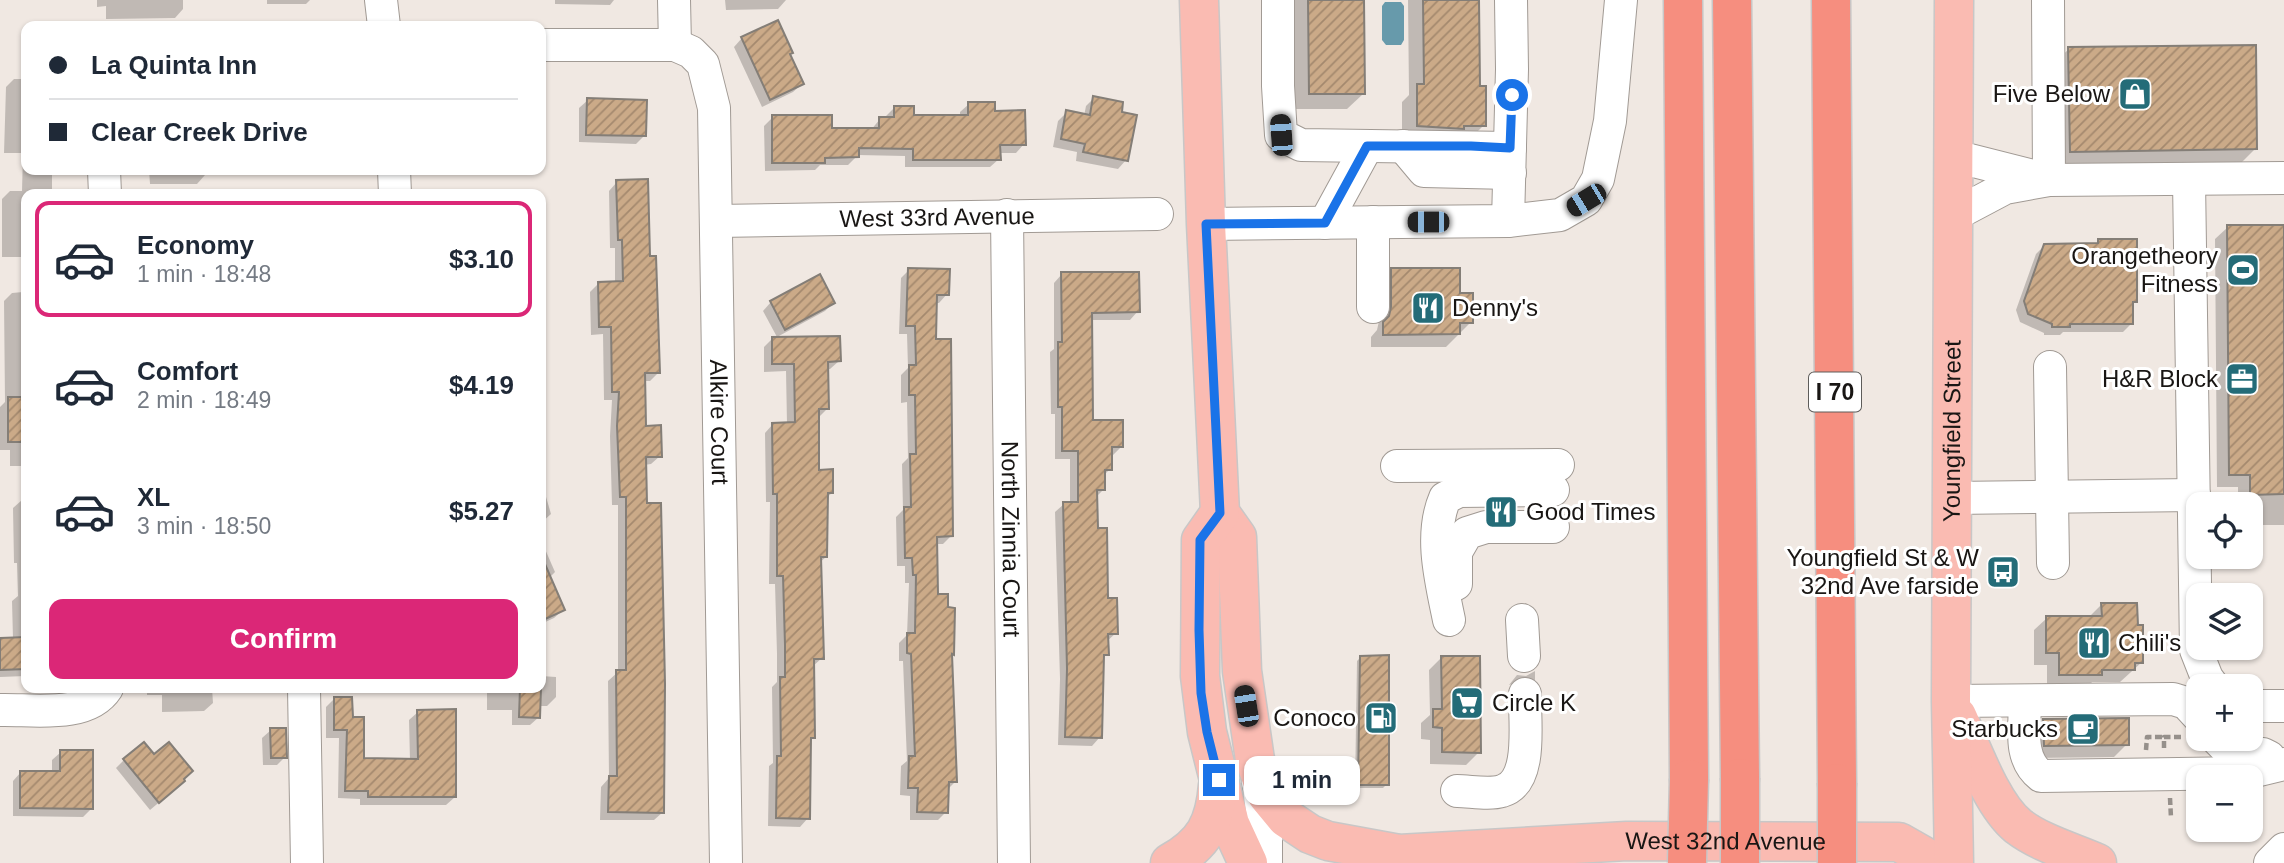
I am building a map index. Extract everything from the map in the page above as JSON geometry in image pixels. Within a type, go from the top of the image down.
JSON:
[{"type":"highway","points":[[1682,0],[1689,779],[1687,863]]},
{"type":"highway","points":[[1732,0],[1740,863]]},
{"type":"highway","name":"I 70","points":[[1831,0],[1837,863]]},
{"type":"main road","points":[[1199,0],[1206,224],[1220,513],[1237,537],[1242,671],[1255,760],[1267,795],[1295,826],[1328,841],[1399,854]]},
{"type":"main road","name":"Youngfield Street","points":[[1954,0],[1951,701],[1954,863]]},
{"type":"main road","points":[[1220,513],[1200,540],[1201,693],[1219,780],[1236,840],[1248,863]]},
{"type":"main road","points":[[1951,701],[1990,788],[2010,818],[2029,833],[2097,863]]},
{"type":"main road","points":[[1170,863],[1195,847],[1205,834],[1215,808],[1219,780]]},
{"type":"main road","name":"West 32nd Avenue","points":[[1399,854],[1627,841],[1899,842],[1936,863]]},
{"type":"street","points":[[381,0],[383,21]]},
{"type":"street","points":[[546,45],[675,45],[674,0]]},
{"type":"street","points":[[1278,0],[1281,135],[1301,145],[1471,146],[1510,160]]},
{"type":"street","points":[[1508,221],[1511,0]]},
{"type":"street","points":[[1206,224],[1508,221],[1560,215],[1586,200],[1598,179],[1610,121],[1621,0]]},
{"type":"street","points":[[2048,0],[2049,180]]},
{"type":"street","name":"Alkire Court","points":[[675,45],[691,52],[703,64],[714,108],[726,863]]},
{"type":"street","points":[[1325,223],[1367,146]]},
{"type":"street","points":[[1954,156],[2049,180]]},
{"type":"street","points":[[1954,215],[2006,188],[2049,180],[2284,178]]},
{"type":"street","points":[[2189,180],[2193,492]]},
{"type":"street","name":"West 33rd Avenue","points":[[717,220],[1157,214]]},
{"type":"street","name":"North Zinnia Court","points":[[1007,215],[1014,863]]},
{"type":"street","points":[[1373,222],[1373,307]]},
{"type":"street","points":[[2050,367],[2053,563]]},
{"type":"street","points":[[1397,467],[1555,477],[1460,491],[1446,498],[1438,513],[1439,569],[1449,620],[1456,591],[1456,552],[1467,533],[1486,527],[1553,527]]},
{"type":"street","points":[[1952,498],[2186,495]]},
{"type":"street","points":[[2194,569],[2196,650],[2205,674]]},
{"type":"street","points":[[1522,620],[1524,656]]},
{"type":"street","points":[[0,710],[63,709],[85,705],[100,698],[104,693]]},
{"type":"street","points":[[304,693],[307,863]]},
{"type":"street","points":[[1457,792],[1502,791],[1516,782],[1524,765],[1525,694]]},
{"type":"street","points":[[1951,701],[2173,699],[2186,703]]},
{"type":"street","points":[[2025,701],[2025,757],[2030,768],[2040,776],[2247,773],[2283,764]]},
{"type":"street","points":[[2263,706],[2284,706]]},
{"type":"street","points":[[2229,751],[2263,754],[2283,764]]},
{"type":"street","points":[[1255,760],[1266,838],[1266,863]]},
{"type":"street","points":[[2270,863],[2284,849]]},
{"type":"street","name":"West 32nd Avenue","points":[[1341,863],[1399,854]]},
{"type":"water","points":[[1385,2],[1401,2],[1404,6],[1404,40],[1401,45],[1386,45],[1382,40],[1382,6]]},
{"type":"building","points":[[1308,0],[1364,0],[1365,94],[1309,94]]},
{"type":"building","points":[[1423,0],[1479,0],[1480,86],[1486,86],[1486,126],[1464,126],[1464,129],[1417,126],[1417,84],[1424,84]]},
{"type":"building","points":[[778,20],[804,84],[770,100],[741,37]]},
{"type":"building","points":[[2256,45],[2257,149],[2070,152],[2068,47]]},
{"type":"building","points":[[1093,96],[1123,102],[1122,112],[1137,115],[1128,161],[1083,152],[1085,144],[1061,139],[1066,110],[1090,115]]},
{"type":"building","points":[[587,98],[647,100],[646,136],[586,135]]},
{"type":"building","points":[[968,102],[995,102],[995,111],[1025,110],[1026,145],[1000,145],[1001,160],[913,160],[913,149],[859,148],[859,157],[825,158],[825,163],[772,163],[772,115],[832,115],[832,128],[879,128],[879,117],[894,117],[894,106],[914,106],[914,115],[968,115]]},
{"type":"building","points":[[648,179],[650,256],[656,256],[660,373],[645,373],[646,426],[661,425],[662,457],[646,457],[647,503],[661,503],[665,684],[664,813],[608,812],[609,776],[617,776],[616,670],[626,670],[626,497],[620,497],[617,426],[619,392],[612,392],[611,327],[599,327],[598,282],[623,281],[622,240],[618,240],[616,180]]},
{"type":"building","points":[[2227,225],[2284,225],[2284,494],[2250,492],[2250,475],[2229,475]]},
{"type":"building","points":[[2098,239],[2137,239],[2137,302],[2133,302],[2133,324],[2070,324],[2070,327],[2052,327],[2052,324],[2028,314],[2024,301],[2044,244],[2098,243]]},
{"type":"building","points":[[908,268],[950,269],[949,295],[937,295],[936,339],[951,339],[953,536],[937,537],[938,594],[948,594],[948,607],[955,608],[954,655],[952,654],[957,782],[949,782],[948,813],[917,812],[918,788],[908,788],[909,756],[915,756],[911,654],[907,653],[907,633],[915,633],[916,575],[913,575],[912,558],[905,558],[904,507],[911,507],[910,454],[916,454],[915,395],[909,395],[909,365],[916,365],[915,326],[906,326]]},
{"type":"building","name":"Denny's","points":[[1391,268],[1460,268],[1460,293],[1473,293],[1473,323],[1460,323],[1460,334],[1383,335],[1383,322],[1389,316],[1391,307]]},
{"type":"building","points":[[1061,272],[1139,272],[1140,312],[1092,313],[1093,420],[1123,420],[1123,447],[1112,447],[1112,470],[1105,470],[1105,490],[1097,490],[1098,528],[1107,528],[1108,598],[1117,598],[1118,634],[1108,634],[1109,655],[1104,655],[1102,738],[1065,737],[1067,669],[1063,502],[1078,502],[1078,451],[1062,451],[1062,407],[1058,407],[1058,342],[1062,342]]},
{"type":"building","points":[[820,274],[835,303],[785,330],[770,301]]},
{"type":"building","points":[[840,336],[841,361],[828,362],[829,409],[819,409],[819,470],[833,469],[833,493],[828,493],[827,557],[821,557],[824,659],[814,659],[815,738],[811,738],[810,819],[776,818],[777,756],[781,756],[780,677],[785,677],[785,645],[783,576],[777,576],[777,494],[773,494],[772,423],[795,422],[794,364],[772,364],[772,337]]},
{"type":"building","points":[[8,397],[21,397],[21,442],[8,442]]},
{"type":"building","points":[[546,566],[565,610],[546,619]]},
{"type":"building","points":[[2101,603],[2137,603],[2138,625],[2143,625],[2143,663],[2135,663],[2135,670],[2102,670],[2102,675],[2059,675],[2059,653],[2046,653],[2046,616],[2102,616]]},
{"type":"building","points":[[21,637],[21,669],[0,670],[0,638]]},
{"type":"building","points":[[1389,655],[1389,785],[1358,785],[1360,656]]},
{"type":"building","points":[[1441,656],[1480,656],[1481,753],[1442,752],[1442,728],[1433,727],[1433,709],[1442,709]]},
{"type":"building","points":[[520,693],[541,693],[540,718],[519,717]]},
{"type":"building","points":[[334,697],[352,697],[353,717],[364,717],[364,758],[418,759],[417,710],[456,709],[456,797],[368,797],[368,791],[345,791],[347,730],[334,730]]},
{"type":"building","name":"Starbucks","points":[[2129,718],[2129,745],[2044,746],[2043,719]]},
{"type":"building","points":[[270,728],[286,728],[287,758],[271,758]]},
{"type":"building","points":[[144,742],[154,754],[169,742],[193,771],[159,803],[123,759]]},
{"type":"building","points":[[60,750],[93,750],[93,809],[20,808],[20,771],[60,771]]},
{"type":"place","name":"Five Below","points":[[2135,94]]},
{"type":"place","name":"Orangetheory Fitness","points":[[2243,270]]},
{"type":"place","name":"Denny's","points":[[1428,308]]},
{"type":"place","name":"H&R Block","points":[[2242,379]]},
{"type":"place","name":"Good Times","points":[[1501,512]]},
{"type":"place","name":"Youngfield St & W 32nd Ave farside","points":[[2003,572]]},
{"type":"place","name":"Chili's","points":[[2094,643]]},
{"type":"place","name":"Circle K","points":[[1467,703]]},
{"type":"place","name":"Conoco","points":[[1381,718]]},
{"type":"place","name":"Starbucks","points":[[2083,729]]},
{"type":"route","points":[[1219,780],[1207,732],[1199,659],[1200,540],[1220,513],[1206,224],[1325,223],[1367,146],[1510,148],[1512,95]]}]
